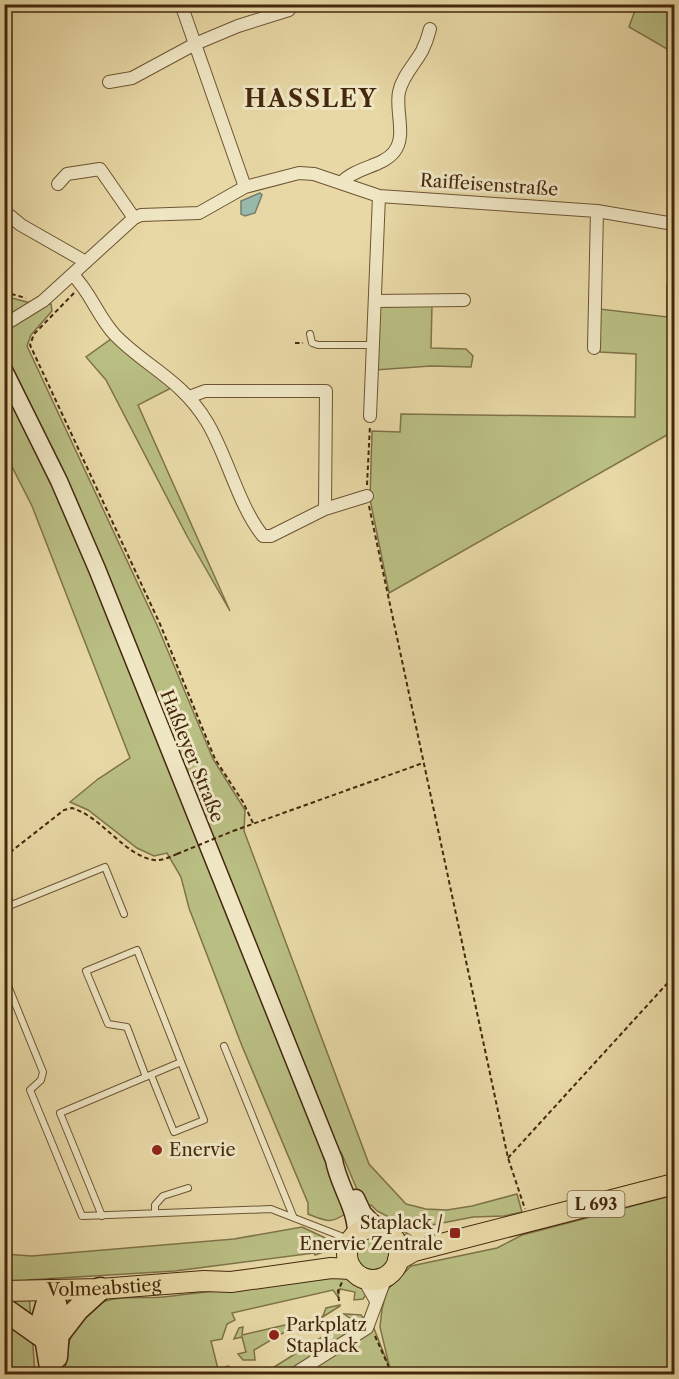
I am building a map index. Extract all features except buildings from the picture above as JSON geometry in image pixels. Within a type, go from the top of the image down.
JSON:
[{"type":"highway","points":[[52,1335],[100,1289]]},
{"type":"highway","points":[[51,1291],[43,1319],[52,1335],[53,1374]]},
{"type":"highway","points":[[4,1309],[52,1335]]},
{"type":"main road","name":"Haßleyer Straße","points":[[4,370],[59,481],[97,569],[334,1160],[354,1216],[352,1241]]},
{"type":"main road","name":"Haßleyer Straße","points":[[334,1160],[343,1170],[363,1212],[386,1234]]},
{"type":"main road","name":"L 693","points":[[398,1260],[414,1251],[504,1230],[522,1223],[675,1184]]},
{"type":"main road","name":"L 693","points":[[386,1234],[412,1240],[502,1224],[522,1223]]},
{"type":"main road","points":[[366,1229],[386,1234],[398,1249],[398,1260],[386,1277],[375,1280],[357,1274],[347,1255],[352,1241],[366,1229]]},
{"type":"main road","name":"Volmeabstieg","points":[[204,1281],[230,1272],[319,1259],[342,1252],[352,1241]]},
{"type":"main road","name":"Volmeabstieg","points":[[4,1291],[100,1289],[204,1281],[231,1282],[331,1268],[357,1274]]},
{"type":"street","points":[[181,4],[245,187]]},
{"type":"street","points":[[109,82],[132,78],[195,44],[238,26],[289,10]]},
{"type":"street","points":[[342,183],[350,174],[391,156],[397,149],[399,89],[422,50],[430,29]]},
{"type":"street","points":[[4,324],[77,279],[86,262],[135,218],[100,169],[67,174],[58,184]]},
{"type":"street","name":"Raiffeisenstraße","points":[[135,218],[141,215],[199,213],[245,187],[299,173],[314,174],[379,196],[597,211],[675,224]]},
{"type":"street","points":[[370,416],[379,196]]},
{"type":"street","points":[[4,211],[21,225],[86,262]]},
{"type":"street","points":[[594,348],[597,211]]},
{"type":"street","points":[[77,279],[103,321],[117,337],[168,375],[189,397],[207,422],[263,537],[272,536],[325,509],[367,496]]},
{"type":"street","points":[[375,300],[464,300]]},
{"type":"street","points":[[189,397],[205,391],[327,391],[325,509]]},
{"type":"street","points":[[357,1274],[376,1301]]},
{"type":"street","points":[[294,1374],[361,1333],[371,1321],[386,1277]]},
{"type":"lane","points":[[310,334],[312,343],[318,345],[372,345]]},
{"type":"lane","points":[[4,888],[8,906],[105,867],[124,914]]},
{"type":"lane","points":[[137,950],[182,1062],[204,1119],[174,1132],[127,1027],[108,1024],[86,971],[137,950]]},
{"type":"lane","points":[[4,976],[43,1072],[41,1080],[30,1089],[82,1216],[271,1209],[352,1241]]},
{"type":"lane","points":[[224,1046],[293,1216]]},
{"type":"lane","points":[[102,1216],[60,1113],[182,1062]]},
{"type":"lane","points":[[155,1212],[154,1205],[164,1196],[188,1188]]},
{"type":"path","points":[[77,279],[34,334],[30,345],[160,624],[215,759],[243,802],[253,823]]},
{"type":"path","points":[[4,292],[43,301]]},
{"type":"path","points":[[370,416],[367,496],[522,1223]]},
{"type":"path","points":[[4,857],[64,810],[72,808],[105,827],[145,857],[164,859],[253,823],[423,762]]},
{"type":"path","points":[[508,1158],[675,976]]},
{"type":"path","points":[[371,1321],[392,1374]]},
{"type":"green space","points":[[637,5],[674,5],[674,53],[629,27]]},
{"type":"green space","points":[[674,252],[674,431],[389,593],[370,499],[372,431],[400,432],[401,414],[635,417],[636,354],[600,352],[600,309],[667,317],[667,286]]},
{"type":"green space","points":[[4,296],[27,302],[51,304],[52,311],[31,335],[27,346],[157,625],[213,759],[245,810],[244,831],[369,1164],[406,1204],[426,1209],[447,1210],[517,1194],[522,1212],[504,1216],[473,1217],[412,1229],[377,1211],[371,1205],[365,1208],[341,1152],[323,1156],[348,1212],[333,1220],[320,1219],[308,1214],[308,1203],[242,1046],[189,908],[181,877],[167,853],[154,856],[137,848],[88,810],[70,802],[98,779],[130,758],[32,506],[5,453]]},
{"type":"green space","points":[[432,305],[431,348],[466,349],[473,356],[471,367],[431,366],[375,370],[377,312],[381,307]]},
{"type":"green space","points":[[111,339],[171,388],[138,405],[230,611],[187,536],[106,380],[86,357]]},
{"type":"green space","points":[[674,1195],[674,1374],[263,1374],[351,1319],[344,1314],[361,1315],[365,1320],[371,1321],[390,1369],[380,1327],[382,1309],[387,1290],[411,1266],[497,1248],[522,1235]]},
{"type":"green space","points":[[372,1212],[410,1235],[394,1231]]},
{"type":"green space","points":[[302,1227],[336,1243],[335,1248],[315,1255],[314,1253],[175,1271],[28,1280],[35,1374],[5,1374],[4,1254],[32,1256],[234,1239]]},
{"type":"green space","points":[[373,1235],[380,1236],[386,1241],[391,1247],[391,1261],[386,1267],[380,1272],[373,1273],[366,1272],[360,1267],[355,1261],[354,1254],[355,1247],[360,1241],[366,1236]]},
{"type":"green space","points":[[346,1274],[362,1286],[366,1295],[363,1299],[354,1300],[355,1292],[340,1289],[338,1297],[333,1290],[232,1313],[235,1320],[227,1324],[222,1339],[211,1341],[218,1369],[228,1366],[240,1374],[66,1374],[66,1355],[71,1336],[80,1320],[95,1306],[110,1300],[163,1297]]},
{"type":"green space","points":[[340,1305],[299,1332],[298,1324],[254,1350],[255,1360],[243,1360],[238,1354],[246,1352],[242,1337],[234,1339],[239,1328],[243,1327],[242,1335],[323,1316],[326,1308]]},
{"type":"green space","points":[[257,1370],[263,1374],[240,1374]]},
{"type":"shaded area","points":[[260,193],[262,195],[255,213],[245,216],[241,214],[241,201]]},
{"type":"place","name":"Enervie","points":[[157,1150]]},
{"type":"place","name":"Staplack / Enervie Zentrale","points":[[455,1233]]},
{"type":"place","name":"Parkplatz Staplack","points":[[274,1335]]},
{"type":"district","name":"HASSLEY","points":[[311,99]]}]
